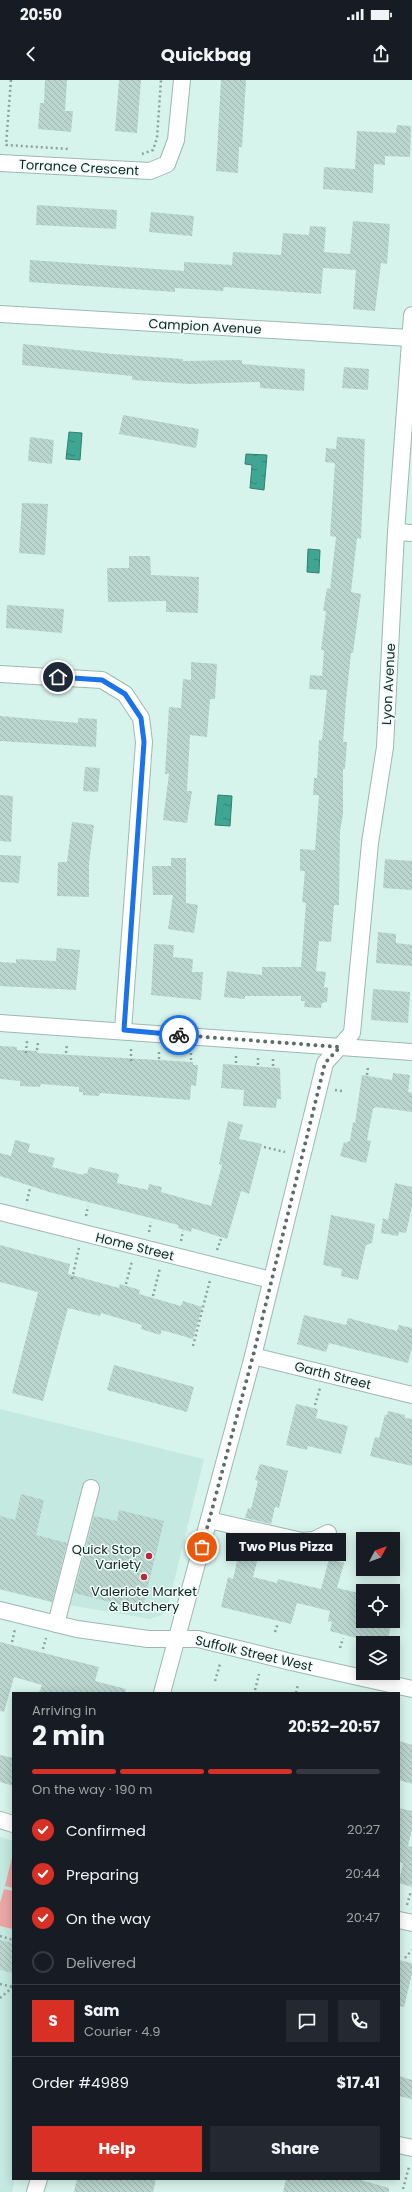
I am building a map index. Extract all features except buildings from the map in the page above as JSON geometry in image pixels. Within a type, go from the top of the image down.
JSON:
[{"type":"street","name":"Torrance Crescent","points":[[0,163],[150,171],[167,164],[176,140],[182,80]]},
{"type":"street","name":"Campion Avenue","points":[[0,314],[410,338]]},
{"type":"street","name":"Lyon Avenue","points":[[162,1692],[178,1639],[253,1356],[325,1063],[352,1033],[370,842],[385,747],[404,533],[412,315]]},
{"type":"street","points":[[0,674],[102,680],[125,694],[141,718],[144,742],[124,1030]]},
{"type":"street","points":[[0,1023],[124,1030],[412,1052]]},
{"type":"street","name":"Home Street","points":[[0,1212],[271,1280]]},
{"type":"street","name":"Garth Street","points":[[253,1356],[412,1395]]},
{"type":"street","points":[[56,1624],[91,1488]]},
{"type":"street","points":[[209,1520],[302,1541],[314,1540],[328,1533]]},
{"type":"street","name":"Suffolk Street West","points":[[0,1610],[77,1629],[148,1639],[198,1638],[291,1662],[412,1689]]},
{"type":"street","points":[[0,1820],[12,1824]]},
{"type":"street","points":[[400,1920],[412,1923]]},
{"type":"street","points":[[400,2145],[412,2148]]},
{"type":"street","points":[[35,2192],[39,2180]]},
{"type":"path","points":[[11,80],[6,145],[70,149]]},
{"type":"path","points":[[134,153],[142,154],[153,150],[157,138],[161,80]]},
{"type":"path","points":[[26,1053],[27,1041]]},
{"type":"path","points":[[37,1050],[38,1042]]},
{"type":"path","points":[[66,1053],[67,1043]]},
{"type":"path","points":[[131,1048],[131,1061]]},
{"type":"path","points":[[159,1050],[159,1059]]},
{"type":"path","points":[[191,1052],[191,1060]]},
{"type":"path","points":[[236,1054],[236,1063]]},
{"type":"path","points":[[258,1065],[259,1056]]},
{"type":"path","points":[[273,1056],[273,1066]]},
{"type":"path","points":[[367,1075],[368,1067]]},
{"type":"path","points":[[335,1090],[342,1091]]},
{"type":"path","points":[[264,1148],[285,1152]]},
{"type":"path","points":[[27,1201],[30,1188]]},
{"type":"path","points":[[86,1216],[88,1206]]},
{"type":"path","points":[[149,1232],[151,1222]]},
{"type":"path","points":[[181,1241],[183,1231]]},
{"type":"path","points":[[72,1279],[83,1233]]},
{"type":"path","points":[[217,1250],[221,1239]]},
{"type":"path","points":[[126,1284],[136,1246]]},
{"type":"path","points":[[153,1296],[164,1253]]},
{"type":"path","points":[[193,1346],[214,1266]]},
{"type":"path","points":[[315,1405],[320,1386]]},
{"type":"path","points":[[275,1632],[278,1623]]},
{"type":"path","points":[[12,1642],[15,1630]]},
{"type":"path","points":[[43,1649],[46,1637]]},
{"type":"path","points":[[340,1648],[343,1638]]},
{"type":"path","points":[[215,1681],[220,1664]]},
{"type":"path","points":[[255,1690],[259,1674]]},
{"type":"path","points":[[296,1692],[298,1684]]},
{"type":"path","points":[[407,1906],[411,1891]]},
{"type":"path","points":[[0,1936],[12,1940]]},
{"type":"path","points":[[405,1958],[412,1950]]},
{"type":"path","points":[[0,1984],[12,1987]]},
{"type":"path","points":[[0,1998],[12,1988]]},
{"type":"path","points":[[404,2189],[409,2167]]},
{"type":"shaded area","points":[[0,1409],[204,1459],[168,1606],[162,1615],[150,1619],[57,1603],[0,1590]]},
{"type":"shaded area","points":[[0,1837],[12,1841],[12,2180],[15,2180],[12,2192],[0,2192]]},
{"type":"shaded area","points":[[12,1857],[12,1888],[5,1886]]},
{"type":"shaded area","points":[[4,1889],[12,1891],[12,1929],[0,1926],[0,1903]]},
{"type":"water","points":[[69,432],[82,433],[80,460],[66,459]]},
{"type":"water","points":[[246,454],[267,455],[264,490],[250,488],[252,465],[245,464]]},
{"type":"water","points":[[308,549],[320,550],[319,573],[307,572]]},
{"type":"water","points":[[218,795],[232,796],[230,826],[215,825]]},
{"type":"way so far","points":[[179,1035],[340,1047],[325,1063],[253,1356],[202,1547]]},
{"type":"place","name":"Two Plus Pizza","points":[[202,1547]]},
{"type":"place","name":"Quick Stop Variety","points":[[149,1556]]},
{"type":"place","name":"Valeriote Market & Butchery","points":[[144,1577]]},
{"type":"route","points":[[58,677],[102,680],[125,694],[141,718],[144,742],[124,1030],[179,1035]]}]
